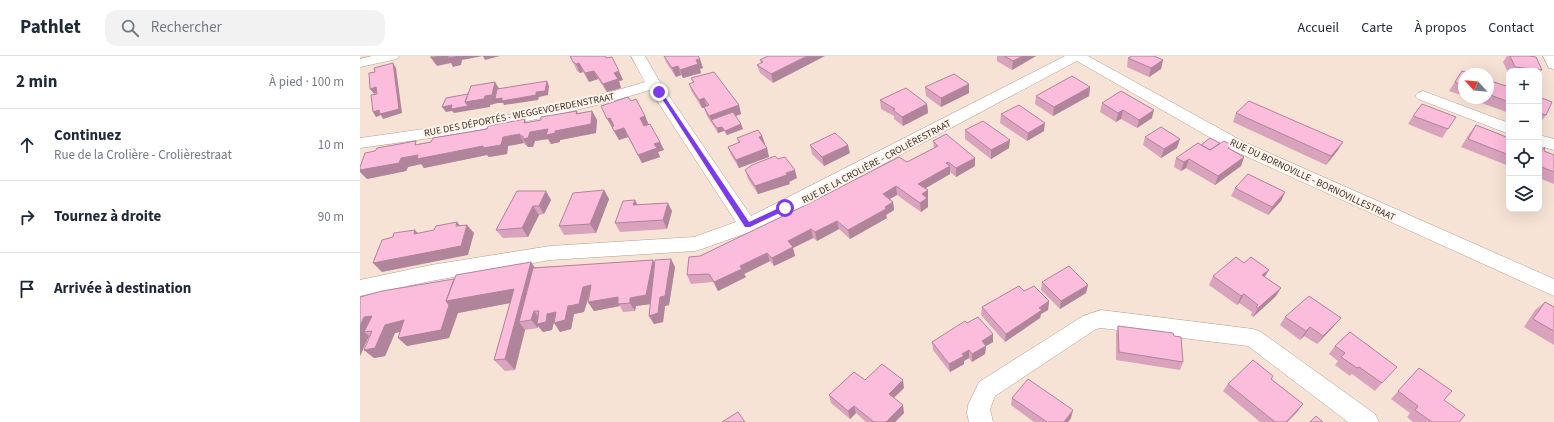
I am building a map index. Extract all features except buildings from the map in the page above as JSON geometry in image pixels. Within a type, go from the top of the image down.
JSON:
[{"type":"street","points":[[360,63],[392,56]]},
{"type":"street","points":[[638,56],[654,84],[748,225]]},
{"type":"street","name":"RUE DE LA CROLIÈRE - CROLIÈRESTRAAT","points":[[360,288],[431,273],[550,253],[695,244],[748,225],[785,208],[1077,56]]},
{"type":"street","name":"RUE DU BORNOVILLE - BORNOVILLESTRAAT","points":[[1077,56],[1236,144],[1554,288]]},
{"type":"street","points":[[1550,56],[1554,65]]},
{"type":"street","name":"RUE DES DÉPORTÉS - WEGGEVOERDENSTRAAT","points":[[360,143],[447,131],[602,100],[654,84]]},
{"type":"street","points":[[1423,96],[1506,128]]},
{"type":"street","points":[[1542,141],[1554,145]]},
{"type":"street","points":[[981,422],[978,416],[978,405],[987,389],[1090,322],[1101,319],[1253,338],[1367,422]]},
{"type":"route","points":[[659,92],[748,225],[785,208]]}]
